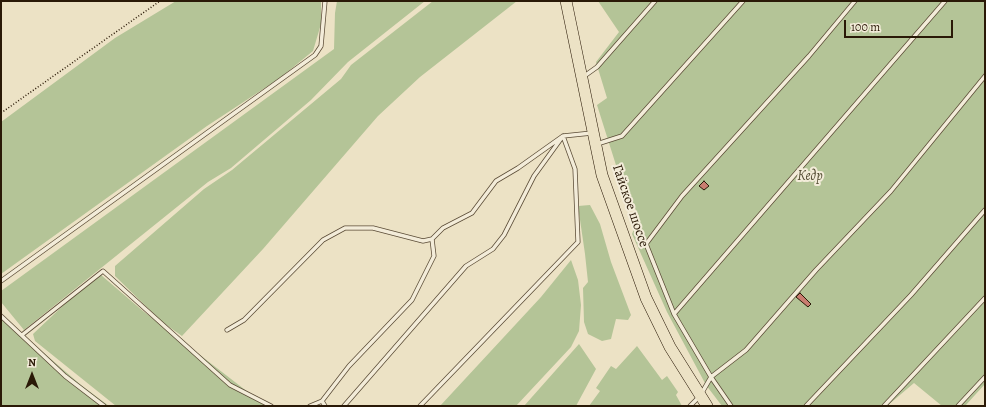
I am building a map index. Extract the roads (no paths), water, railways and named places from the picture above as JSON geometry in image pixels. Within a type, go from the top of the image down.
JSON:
[{"type":"main road","name":"Гайское шоссе","points":[[566,1],[602,175],[646,298],[670,347],[707,406]]},
{"type":"lane","points":[[1,281],[315,55],[320,46],[325,1]]},
{"type":"lane","points":[[582,78],[597,67],[654,1]]},
{"type":"lane","points":[[596,144],[622,136],[742,1]]},
{"type":"lane","points":[[731,406],[711,377],[674,314],[646,244],[682,196],[809,56],[855,1]]},
{"type":"lane","points":[[674,314],[945,1]]},
{"type":"lane","points":[[690,406],[700,396],[711,377],[746,350],[816,270],[891,191],[985,76]]},
{"type":"lane","points":[[227,330],[244,320],[323,240],[345,228],[372,228],[423,241],[432,239],[444,228],[472,213],[496,181],[518,168],[563,136],[593,133]]},
{"type":"lane","points":[[344,406],[466,266],[493,249],[504,235],[534,176],[563,136]]},
{"type":"lane","points":[[420,406],[578,242],[575,168],[563,136]]},
{"type":"lane","points":[[806,406],[911,295],[985,210]]},
{"type":"lane","points":[[310,406],[322,401],[349,366],[412,300],[434,256],[432,239]]},
{"type":"lane","points":[[22,335],[103,271],[230,385],[270,406]]},
{"type":"lane","points":[[884,406],[985,298]]},
{"type":"lane","points":[[1,316],[65,376],[104,406]]},
{"type":"lane","points":[[958,406],[985,377]]},
{"type":"lane","points":[[322,401],[325,406]]},
{"type":"park label","name":"Кедр","points":[[810,177]]}]
